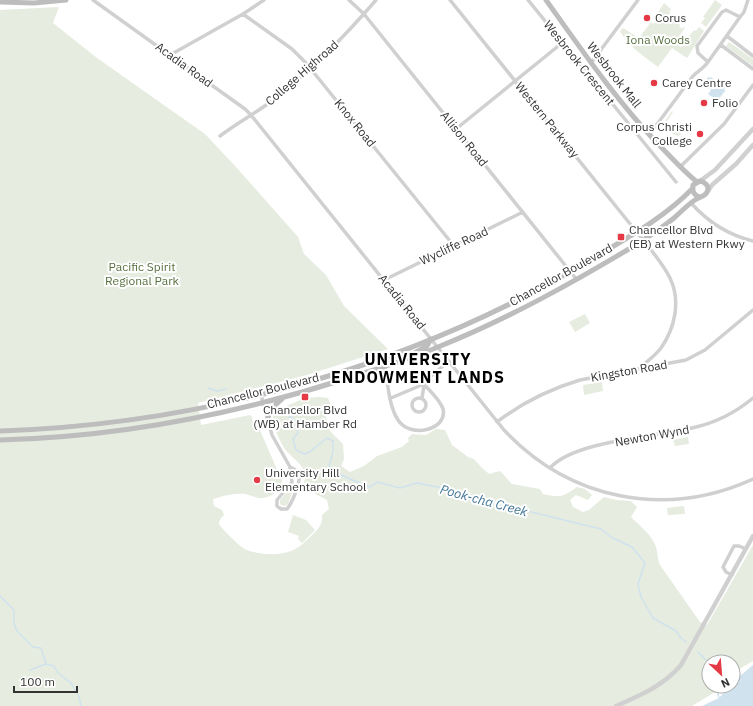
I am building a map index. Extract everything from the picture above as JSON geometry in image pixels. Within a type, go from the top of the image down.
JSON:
[{"type":"main road","points":[[0,2],[34,3],[66,0]]},
{"type":"main road","name":"Wesbrook Mall","points":[[546,0],[591,63],[649,135],[696,184]]},
{"type":"main road","name":"Wesbrook Mall","points":[[550,0],[560,20]]},
{"type":"main road","points":[[696,184],[706,184],[708,191],[705,195],[700,197],[695,195],[696,184]]},
{"type":"main road","name":"Chancellor Boulevard","points":[[0,431],[119,422],[183,412],[261,395],[328,376],[383,357],[431,339],[525,296],[571,272],[636,232],[667,210],[696,184]]},
{"type":"main road","name":"Chancellor Boulevard","points":[[0,440],[62,437],[168,423],[283,398],[399,362],[438,348],[577,280],[643,240],[675,218],[700,197]]},
{"type":"main road","points":[[399,362],[427,346],[431,339]]},
{"type":"main road","points":[[268,418],[271,409],[283,398]]},
{"type":"street","name":"Acadia Road","points":[[93,0],[245,109],[251,115],[497,422],[519,445],[550,468],[596,490],[648,500],[679,500],[709,495],[739,486],[753,479]]},
{"type":"street","points":[[170,55],[243,14],[264,0]]},
{"type":"street","name":"Allison Road","points":[[349,0],[364,14],[577,280]]},
{"type":"street","name":"College Highroad","points":[[220,136],[251,115],[311,68],[376,0]]},
{"type":"street","name":"Western Parkway","points":[[450,0],[662,263],[670,277],[676,306],[672,326],[660,349],[638,369]]},
{"type":"street","name":"Wesbrook Crescent","points":[[528,0],[676,182]]},
{"type":"street","points":[[591,63],[638,0]]},
{"type":"street","points":[[649,135],[693,76],[703,68],[721,45],[740,17],[748,0]]},
{"type":"street","points":[[708,62],[699,55],[697,46],[724,11],[729,11],[740,17]]},
{"type":"street","name":"Knox Road","points":[[243,14],[292,49],[311,68],[454,246]]},
{"type":"street","points":[[727,36],[753,56]]},
{"type":"street","points":[[456,129],[562,43]]},
{"type":"street","points":[[721,45],[753,69]]},
{"type":"street","points":[[680,167],[724,124],[753,86]]},
{"type":"street","name":"Chancellor Boulevard","points":[[696,184],[715,170],[753,129]]},
{"type":"street","points":[[708,191],[712,185],[736,164],[753,145]]},
{"type":"street","points":[[691,203],[705,217],[722,229],[736,236],[753,241]]},
{"type":"street","name":"Wycliffe Road","points":[[384,280],[524,212]]},
{"type":"street","name":"Kingston Road","points":[[497,422],[529,400],[564,385],[580,380],[677,363],[686,360],[711,346],[753,310]]},
{"type":"street","points":[[383,357],[388,392],[398,421],[406,428],[416,431],[426,430],[435,426],[441,419],[443,410],[442,406],[424,384]]},
{"type":"street","points":[[422,398],[415,399],[412,402],[413,409],[416,412],[424,411],[426,406],[425,401],[422,398],[425,381],[449,361]]},
{"type":"street","points":[[391,398],[424,384]]},
{"type":"street","points":[[261,395],[272,435],[290,467],[292,482],[277,500],[277,506],[281,509],[287,509],[291,504],[298,483],[299,475],[297,471],[290,467]]},
{"type":"street","name":"Newton Wynd","points":[[550,468],[554,464],[573,454],[594,446],[690,429],[714,422],[736,411],[753,398]]},
{"type":"street","points":[[292,482],[298,483]]},
{"type":"street","points":[[616,706],[656,687],[675,672],[687,655],[753,536]]},
{"type":"street","points":[[732,575],[724,570],[723,567],[728,556],[734,546],[746,549]]},
{"type":"green space","points":[[715,0],[722,5],[706,27],[701,23],[705,18],[703,17]]},
{"type":"green space","name":"Iona Woods","points":[[664,3],[671,9],[669,12],[680,24],[679,26],[682,29],[683,27],[685,28],[674,43],[681,47],[694,30],[696,31],[699,27],[704,31],[687,58],[672,48],[658,67],[627,42],[620,31],[623,28],[639,38],[651,22],[653,24],[658,19],[655,17]]},
{"type":"green space","name":"Pacific Spirit Regional Park","points":[[59,7],[53,23],[97,58],[205,134],[298,237],[304,254],[326,275],[344,306],[388,349],[307,375],[198,403],[201,425],[250,415],[253,423],[259,428],[282,481],[276,492],[267,497],[258,498],[247,494],[241,494],[213,499],[214,506],[222,510],[224,515],[219,523],[220,525],[243,548],[254,552],[267,554],[286,553],[299,547],[320,527],[322,515],[329,509],[327,500],[310,491],[312,489],[307,487],[304,483],[304,471],[286,451],[279,439],[273,416],[277,410],[305,398],[328,398],[332,408],[325,414],[330,431],[343,444],[344,459],[341,466],[350,472],[364,466],[377,456],[402,447],[409,441],[408,438],[412,434],[426,435],[436,429],[445,430],[452,445],[468,457],[474,459],[489,474],[500,471],[512,484],[540,489],[543,494],[554,496],[565,495],[577,487],[585,489],[592,495],[588,500],[576,495],[570,500],[573,507],[583,512],[589,510],[604,497],[616,500],[631,501],[637,507],[631,517],[652,539],[656,547],[660,565],[700,622],[707,625],[753,545],[753,661],[741,668],[741,654],[701,654],[701,694],[712,694],[692,706],[0,706],[0,10]]},
{"type":"green space","points":[[729,42],[753,59],[753,66],[726,46]]},
{"type":"green space","points":[[672,111],[673,112],[665,124],[668,126],[667,128],[673,132],[678,131],[681,134],[678,136],[666,131],[663,124]]},
{"type":"green space","points":[[585,314],[590,323],[575,332],[569,322]]},
{"type":"green space","points":[[602,382],[603,391],[584,395],[583,385]]},
{"type":"green space","points":[[688,437],[689,444],[675,446],[673,440]]},
{"type":"green space","points":[[293,485],[294,487],[288,504],[285,506],[281,505],[280,500]]},
{"type":"green space","points":[[684,506],[685,514],[668,515],[667,508]]},
{"type":"green space","points":[[293,515],[306,520],[315,530],[302,543],[298,539],[299,536],[288,532]]},
{"type":"water","points":[[708,77],[711,77],[725,88],[724,90],[726,91],[719,99],[719,102],[708,94],[711,90],[703,84]]},
{"type":"water","points":[[753,665],[753,706],[702,706],[719,698],[723,694],[741,694],[741,675]]},
{"type":"waterway","name":"Pook-cha Creek","points":[[208,388],[217,391],[226,389]]},
{"type":"waterway","name":"Pook-cha Creek","points":[[284,413],[294,421],[296,426],[298,433],[293,439],[296,450],[305,454],[327,438],[333,441],[333,452],[329,466],[342,475],[370,487],[377,482],[400,488],[417,483],[452,490],[481,501],[601,529],[611,537],[632,547],[645,563],[638,584],[641,597],[653,618],[676,631],[686,642]]},
{"type":"waterway","points":[[0,596],[14,610],[14,624],[17,631],[33,647],[41,648],[46,664],[54,666],[58,673],[71,683],[79,697],[81,706]]},
{"type":"waterway","name":"Pook-cha Creek","points":[[698,652],[701,655]]},
{"type":"waterway","points":[[30,670],[46,664]]},
{"type":"waterway","name":"Pook-cha Creek","points":[[718,694],[719,698]]},
{"type":"place","name":"Corus","points":[[647,18]]},
{"type":"place","name":"Carey Centre","points":[[654,83]]},
{"type":"place","name":"Folio","points":[[704,103]]},
{"type":"place","name":"Corpus Christi College","points":[[700,134]]},
{"type":"place","name":"Chancellor Blvd (EB) at Western Pkwy","points":[[621,237]]},
{"type":"place","name":"Chancellor Blvd (WB) at Hamber Rd","points":[[305,397]]},
{"type":"place","name":"University Hill Elementary School","points":[[257,480]]},
{"type":"district","name":"UNIVERSITY ENDOWMENT LANDS","points":[[418,368]]}]
